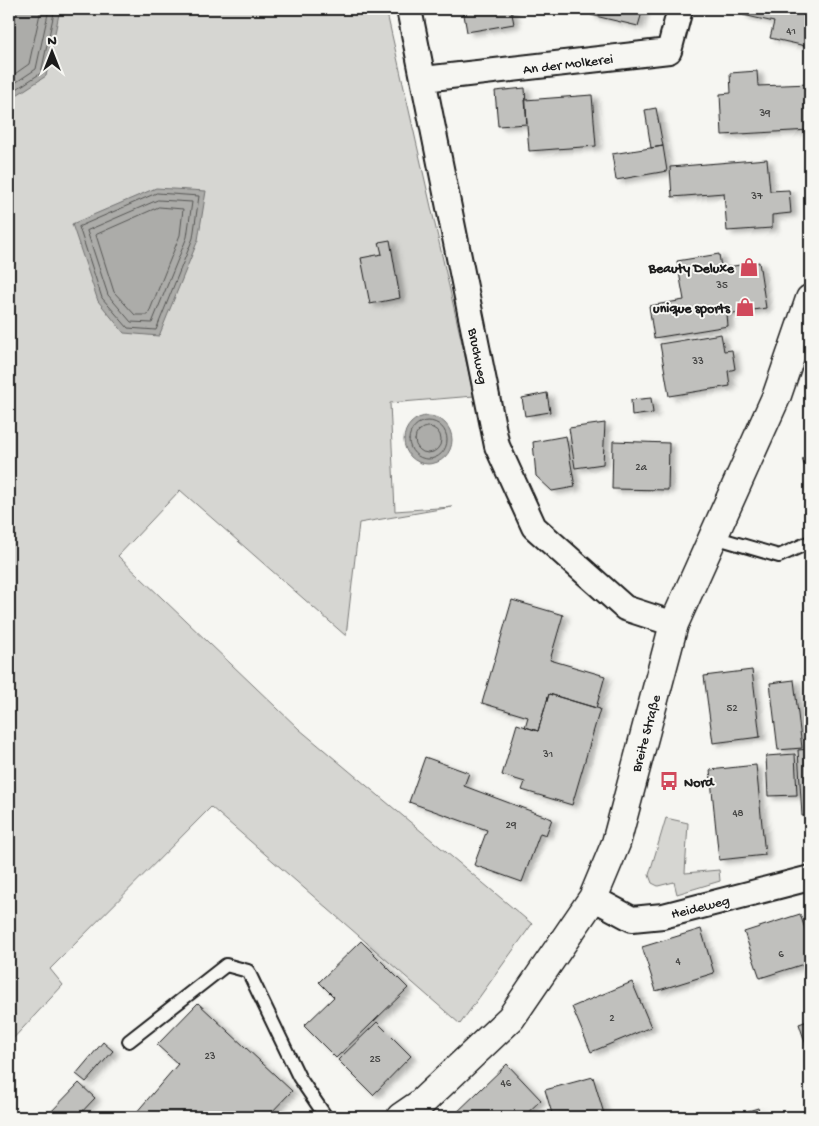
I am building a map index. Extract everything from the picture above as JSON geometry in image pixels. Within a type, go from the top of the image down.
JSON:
[{"type":"main road","name":"Breite Straße","points":[[402,1117],[420,1104],[511,1018],[593,898],[616,843],[674,624],[777,395],[810,299]]},
{"type":"street","name":"Bruchweg","points":[[409,9],[497,446],[534,526],[625,608],[674,624]]},
{"type":"street","name":"An der Molkerei","points":[[424,79],[669,51],[680,9]]},
{"type":"street","name":"Heideweg","points":[[593,898],[632,919],[663,916],[810,878]]},
{"type":"lane","points":[[714,537],[779,556],[810,542]]},
{"type":"lane","points":[[129,1041],[226,965],[248,971],[299,1077],[326,1117]]},
{"type":"shaded area","points":[[9,9],[386,9],[474,396],[390,403],[395,511],[452,507],[359,523],[346,636],[180,490],[118,556],[299,729],[532,924],[460,1024],[211,807],[50,969],[63,985],[9,1043]]},
{"type":"shaded area","points":[[666,818],[688,823],[685,873],[719,870],[720,881],[677,894],[674,882],[658,886],[652,883],[649,875]]},
{"type":"water","points":[[9,9],[66,9],[59,14],[46,76],[9,100]]},
{"type":"water","points":[[156,188],[206,191],[198,240],[159,336],[124,333],[98,301],[72,224]]},
{"type":"water","points":[[423,416],[433,416],[442,420],[448,426],[452,440],[448,454],[442,460],[433,464],[423,464],[414,460],[408,454],[404,445],[404,435],[408,426],[414,420]]},
{"type":"building","points":[[463,9],[511,9],[514,24],[467,32]]},
{"type":"building","points":[[593,9],[643,9],[638,26],[591,15]]},
{"type":"building","points":[[744,9],[810,9],[810,47],[770,38],[774,22],[743,15]]},
{"type":"building","points":[[757,71],[758,86],[810,84],[810,130],[722,135],[720,94],[731,93],[730,73]]},
{"type":"building","points":[[525,88],[527,124],[498,126],[495,91]]},
{"type":"building","points":[[592,95],[596,146],[529,151],[525,100]]},
{"type":"building","points":[[656,108],[663,146],[651,148],[645,110]]},
{"type":"building","points":[[663,146],[667,171],[616,180],[612,154]]},
{"type":"building","points":[[767,159],[770,191],[789,190],[791,213],[772,215],[772,228],[727,231],[724,193],[672,197],[670,167]]},
{"type":"building","points":[[390,240],[400,298],[370,304],[361,258],[382,254],[379,242]]},
{"type":"building","points":[[719,254],[721,268],[759,262],[766,308],[727,314],[728,326],[654,338],[649,306],[684,300],[677,261]]},
{"type":"building","points":[[721,334],[724,351],[732,350],[735,369],[728,371],[730,386],[669,396],[660,344]]},
{"type":"building","points":[[547,393],[550,412],[525,416],[522,398]]},
{"type":"building","points":[[651,398],[653,413],[632,416],[631,400]]},
{"type":"building","points":[[605,423],[603,464],[575,468],[569,428]]},
{"type":"building","points":[[566,436],[575,487],[552,491],[536,476],[533,442]]},
{"type":"building","points":[[613,441],[669,443],[668,490],[612,489]]},
{"type":"building","points":[[810,456],[810,479],[802,459]]},
{"type":"building","points":[[512,600],[563,615],[550,660],[605,676],[596,708],[549,694],[538,731],[525,727],[528,717],[482,703]]},
{"type":"building","points":[[752,670],[760,737],[713,743],[704,676]]},
{"type":"building","points":[[794,680],[802,748],[778,750],[770,683]]},
{"type":"building","points":[[549,694],[600,709],[572,805],[522,790],[525,782],[502,775],[517,724],[538,731]]},
{"type":"building","points":[[810,749],[810,815],[802,816],[798,750]]},
{"type":"building","points":[[795,754],[797,795],[768,796],[766,756]]},
{"type":"building","points":[[425,757],[469,773],[464,786],[552,819],[546,835],[540,833],[522,882],[474,865],[487,830],[409,802]]},
{"type":"building","points":[[756,765],[765,855],[719,860],[710,770]]},
{"type":"building","points":[[800,914],[810,944],[810,962],[760,978],[744,932]]},
{"type":"building","points":[[701,929],[714,973],[656,991],[642,947]]},
{"type":"building","points":[[361,941],[408,988],[336,1058],[304,1026],[334,997],[319,982]]},
{"type":"building","points":[[632,982],[651,1027],[591,1052],[572,1007]]},
{"type":"building","points":[[198,1003],[292,1091],[267,1117],[138,1117],[135,1114],[178,1064],[157,1045]]},
{"type":"building","points":[[810,1020],[810,1057],[799,1024]]},
{"type":"building","points":[[377,1022],[411,1056],[373,1095],[338,1060]]},
{"type":"building","points":[[103,1042],[113,1051],[86,1082],[76,1074]]},
{"type":"building","points":[[507,1064],[541,1100],[523,1117],[452,1117]]},
{"type":"building","points":[[593,1077],[605,1117],[553,1117],[545,1090]]},
{"type":"building","points":[[79,1083],[95,1098],[77,1117],[46,1117]]},
{"type":"building","points":[[758,1108],[761,1117],[729,1117]]},
{"type":"place","name":"Beauty Deluxe","points":[[749,267]]},
{"type":"place","name":"unique sports","points":[[745,307]]},
{"type":"place","name":"Nord","points":[[669,781]]}]
